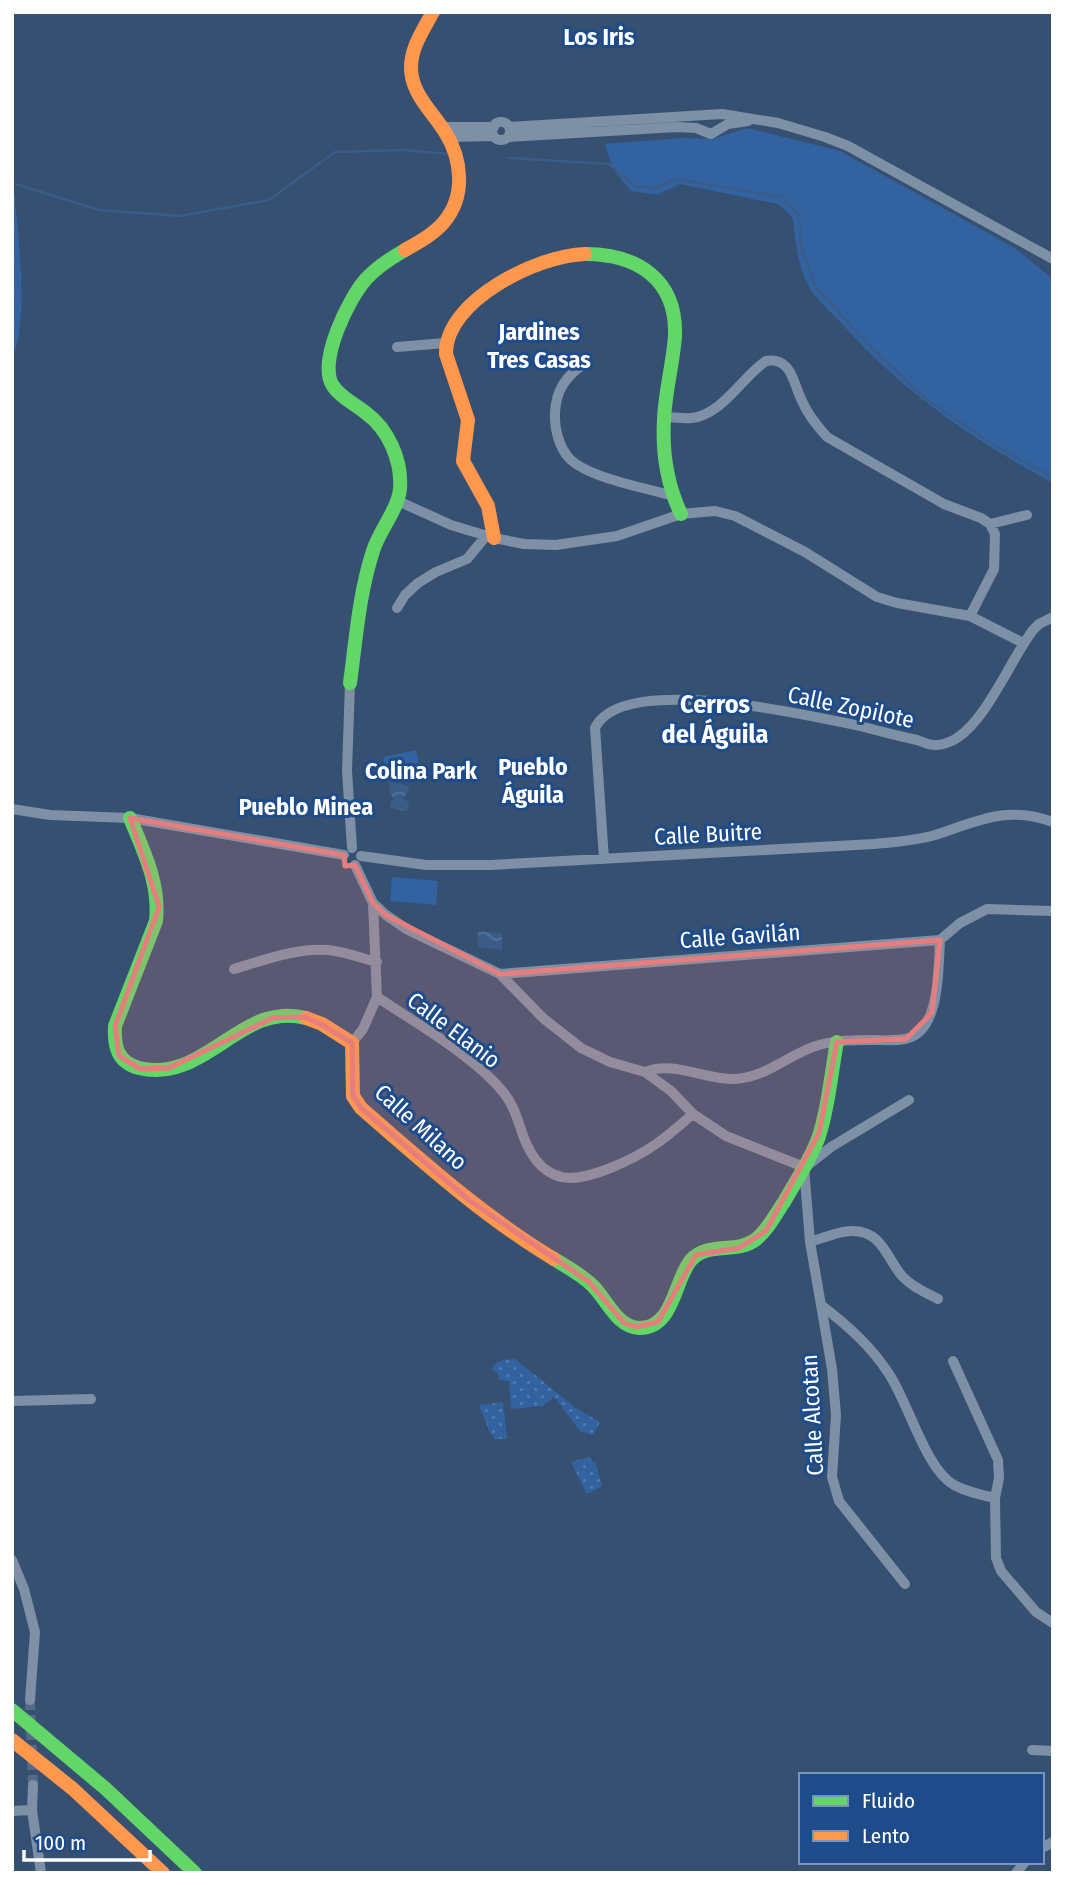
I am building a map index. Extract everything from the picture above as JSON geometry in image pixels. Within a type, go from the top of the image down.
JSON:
[{"type":"main road","points":[[350,683],[368,570],[381,531],[398,501],[401,481],[393,449],[380,425],[338,393],[329,379],[327,363],[347,307],[364,279],[385,261],[443,226],[459,187],[458,159],[447,132],[422,100],[411,75],[415,45],[433,12]]},
{"type":"main road","points":[[490,537],[494,520],[488,504],[463,464],[462,453],[468,432],[468,418],[446,357],[448,334],[484,293],[509,278],[567,255],[596,254],[646,267],[659,281],[671,306],[676,343],[667,383],[663,443],[670,495],[681,514]]},
{"type":"main road","points":[[130,818],[158,893],[159,907],[115,1026],[114,1043],[119,1056],[140,1069],[155,1070],[184,1065],[202,1057],[251,1026],[289,1015],[304,1017],[352,1043]]},
{"type":"main road","points":[[804,1167],[819,1133],[837,1042]]},
{"type":"main road","name":"Calle Milano","points":[[352,1043],[353,1096],[361,1108],[470,1201],[540,1252],[589,1282],[624,1323],[636,1327],[647,1327],[658,1322],[671,1304],[683,1271],[696,1255],[705,1250],[739,1248],[766,1231],[804,1167]]},
{"type":"main road","points":[[12,1710],[75,1760],[138,1816],[195,1873]]},
{"type":"main road","points":[[12,1740],[73,1789],[163,1873]]},
{"type":"street","points":[[447,132],[494,132],[501,140],[509,132],[708,115],[755,119],[803,130],[848,146],[1053,259]]},
{"type":"street","points":[[708,115],[718,122],[710,132]]},
{"type":"street","points":[[708,115],[701,123],[710,132]]},
{"type":"street","points":[[509,132],[684,127],[710,132],[728,124],[755,119]]},
{"type":"street","points":[[494,132],[502,122],[509,132]]},
{"type":"street","points":[[397,347],[446,344]]},
{"type":"street","points":[[664,417],[691,418],[702,415],[715,407],[766,361],[782,362],[789,368],[801,400],[814,422],[827,437],[944,504],[990,524],[995,534],[994,569],[971,616]]},
{"type":"street","points":[[584,364],[571,373],[556,398],[556,433],[569,459],[582,468],[608,478],[670,495]]},
{"type":"street","points":[[398,501],[451,525],[524,544],[583,542],[617,536],[681,514],[715,511],[735,516],[805,552],[877,597],[971,616],[1023,643]]},
{"type":"street","points":[[990,524],[1027,515]]},
{"type":"street","points":[[397,608],[418,583],[467,559],[490,537]]},
{"type":"street","name":"Calle Zopilote","points":[[604,859],[595,728],[599,719],[607,714],[639,702],[672,698],[740,704],[860,726],[937,745],[957,739],[969,727],[989,703],[1023,643],[1039,624],[1053,617]]},
{"type":"street","points":[[350,683],[347,863],[358,860]]},
{"type":"street","points":[[12,809],[50,815],[130,818],[348,851],[357,849],[358,860],[373,903],[408,930],[500,974],[543,1018],[581,1048],[610,1062],[645,1072],[671,1091],[693,1114],[726,1136],[804,1167],[831,1147],[909,1100]]},
{"type":"street","name":"Calle Buitre","points":[[358,860],[452,866],[604,859],[906,840],[932,835],[984,817],[1010,814],[1027,814],[1053,822]]},
{"type":"street","name":"Calle Elanio","points":[[352,1043],[368,1019],[377,997],[373,903]]},
{"type":"street","points":[[645,1072],[657,1067],[667,1067],[735,1079],[768,1070],[818,1045],[906,1039],[917,1034],[932,1013],[940,940],[975,914],[998,908],[1053,911]]},
{"type":"street","name":"Calle Gavilán","points":[[500,974],[940,940]]},
{"type":"street","points":[[234,969],[305,951],[329,950],[377,962]]},
{"type":"street","name":"Calle Elanio","points":[[377,997],[433,1034],[488,1077],[518,1113],[527,1143],[536,1160],[549,1172],[562,1177],[576,1178],[596,1173],[633,1157],[656,1144],[693,1114]]},
{"type":"street","name":"Calle Alcotan","points":[[804,1167],[810,1242],[832,1369],[836,1415],[832,1477],[839,1501],[905,1584]]},
{"type":"street","points":[[810,1242],[850,1231],[876,1238],[887,1249],[902,1275],[914,1287],[938,1299]]},
{"type":"street","points":[[821,1305],[854,1330],[888,1372],[903,1396],[936,1469],[951,1484],[995,1499]]},
{"type":"street","points":[[953,1361],[998,1460],[999,1478],[995,1499],[996,1558],[1000,1571],[1036,1612],[1053,1623]]},
{"type":"street","points":[[12,1401],[91,1399]]},
{"type":"street","points":[[12,1560],[24,1589],[35,1632],[30,1700]]},
{"type":"street","points":[[1031,1750],[1053,1751]]},
{"type":"street","points":[[33,1785],[32,1810],[41,1873]]},
{"type":"street","points":[[12,1811],[32,1810]]},
{"type":"highlighted area","points":[[130,818],[344,855],[345,866],[355,865],[373,903],[386,915],[500,974],[940,940],[932,1013],[906,1039],[837,1042],[819,1133],[766,1231],[739,1248],[696,1255],[658,1322],[636,1327],[624,1323],[589,1282],[470,1201],[361,1108],[353,1096],[352,1043],[324,1026],[305,1017],[273,1018],[169,1068],[140,1069],[119,1056],[115,1026],[159,907]]},
{"type":"green space","points":[[747,128],[840,151],[1015,248],[1053,279],[1053,483],[941,414],[867,350],[811,290],[800,264],[793,218],[778,204],[680,184],[657,195],[631,191],[613,169],[605,144],[682,138],[713,139]]},
{"type":"green space","points":[[12,171],[21,267],[21,319],[12,359]]},
{"type":"green space","points":[[416,750],[419,764],[386,771],[383,757]]},
{"type":"green space","points":[[392,877],[438,881],[436,905],[390,901]]},
{"type":"green space","points":[[515,1359],[576,1408],[600,1422],[593,1435],[581,1432],[554,1397],[543,1406],[511,1409],[509,1381],[499,1380],[498,1374],[492,1369],[499,1362]]},
{"type":"green space","points":[[503,1402],[507,1439],[495,1439],[479,1405]]},
{"type":"green space","points":[[590,1457],[592,1462],[595,1461],[602,1486],[587,1494],[571,1462]]},
{"type":"water","points":[[389,783],[409,786],[403,798],[409,803],[408,810],[390,808],[390,802],[395,800],[391,795]]},
{"type":"water","points":[[478,931],[502,933],[502,950],[477,947]]},
{"type":"waterway","points":[[12,183],[99,210],[180,216],[269,200],[335,152],[403,150],[449,154]]},
{"type":"waterway","points":[[509,158],[609,164],[634,186],[656,188],[675,179],[782,197],[799,215],[801,246],[815,287],[873,349],[925,398],[997,447],[1053,477]]},
{"type":"tunnel","points":[[30,1700],[33,1785]]},
{"type":"traffic: fast","points":[[350,683],[358,617],[368,567],[376,543],[399,496],[400,477],[396,456],[387,436],[374,420],[336,390],[329,375],[329,362],[337,331],[359,288],[375,271],[405,250]]},
{"type":"traffic: fast","points":[[585,254],[604,255],[637,265],[661,285],[669,299],[674,316],[675,336],[665,410],[664,445],[666,468],[681,514]]},
{"type":"traffic: fast","points":[[130,818],[150,868],[157,907],[156,921],[115,1026],[116,1046],[121,1057],[139,1068],[174,1068],[204,1055],[263,1020],[284,1016],[306,1018]]},
{"type":"traffic: fast","points":[[554,1259],[589,1282],[624,1323],[639,1328],[660,1321],[691,1260],[706,1251],[739,1246],[755,1240],[768,1227],[784,1202],[808,1162],[819,1136],[828,1101],[837,1042]]},
{"type":"traffic: fast","points":[[12,1710],[106,1789],[195,1873]]},
{"type":"traffic: slow","points":[[405,250],[431,234],[444,222],[456,201],[458,189],[458,165],[451,143],[421,99],[412,77],[414,51],[433,12]]},
{"type":"traffic: slow","points":[[494,538],[488,506],[463,461],[468,420],[446,354],[450,334],[461,316],[477,299],[498,284],[544,262],[585,254]]},
{"type":"traffic: slow","points":[[306,1018],[322,1024],[352,1043],[353,1096],[361,1108],[478,1207],[554,1259]]},
{"type":"traffic: slow","points":[[12,1740],[73,1789],[163,1873]]},
{"type":"district","name":"Los Iris","points":[[599,37]]},
{"type":"district","name":"Jardines Tres Casas","points":[[539,346]]},
{"type":"district","name":"Cerros del Águila","points":[[715,719]]},
{"type":"district","name":"Colina Park","points":[[421,771]]},
{"type":"district","name":"Pueblo Águila","points":[[533,781]]},
{"type":"district","name":"Pueblo Minea","points":[[306,807]]}]
